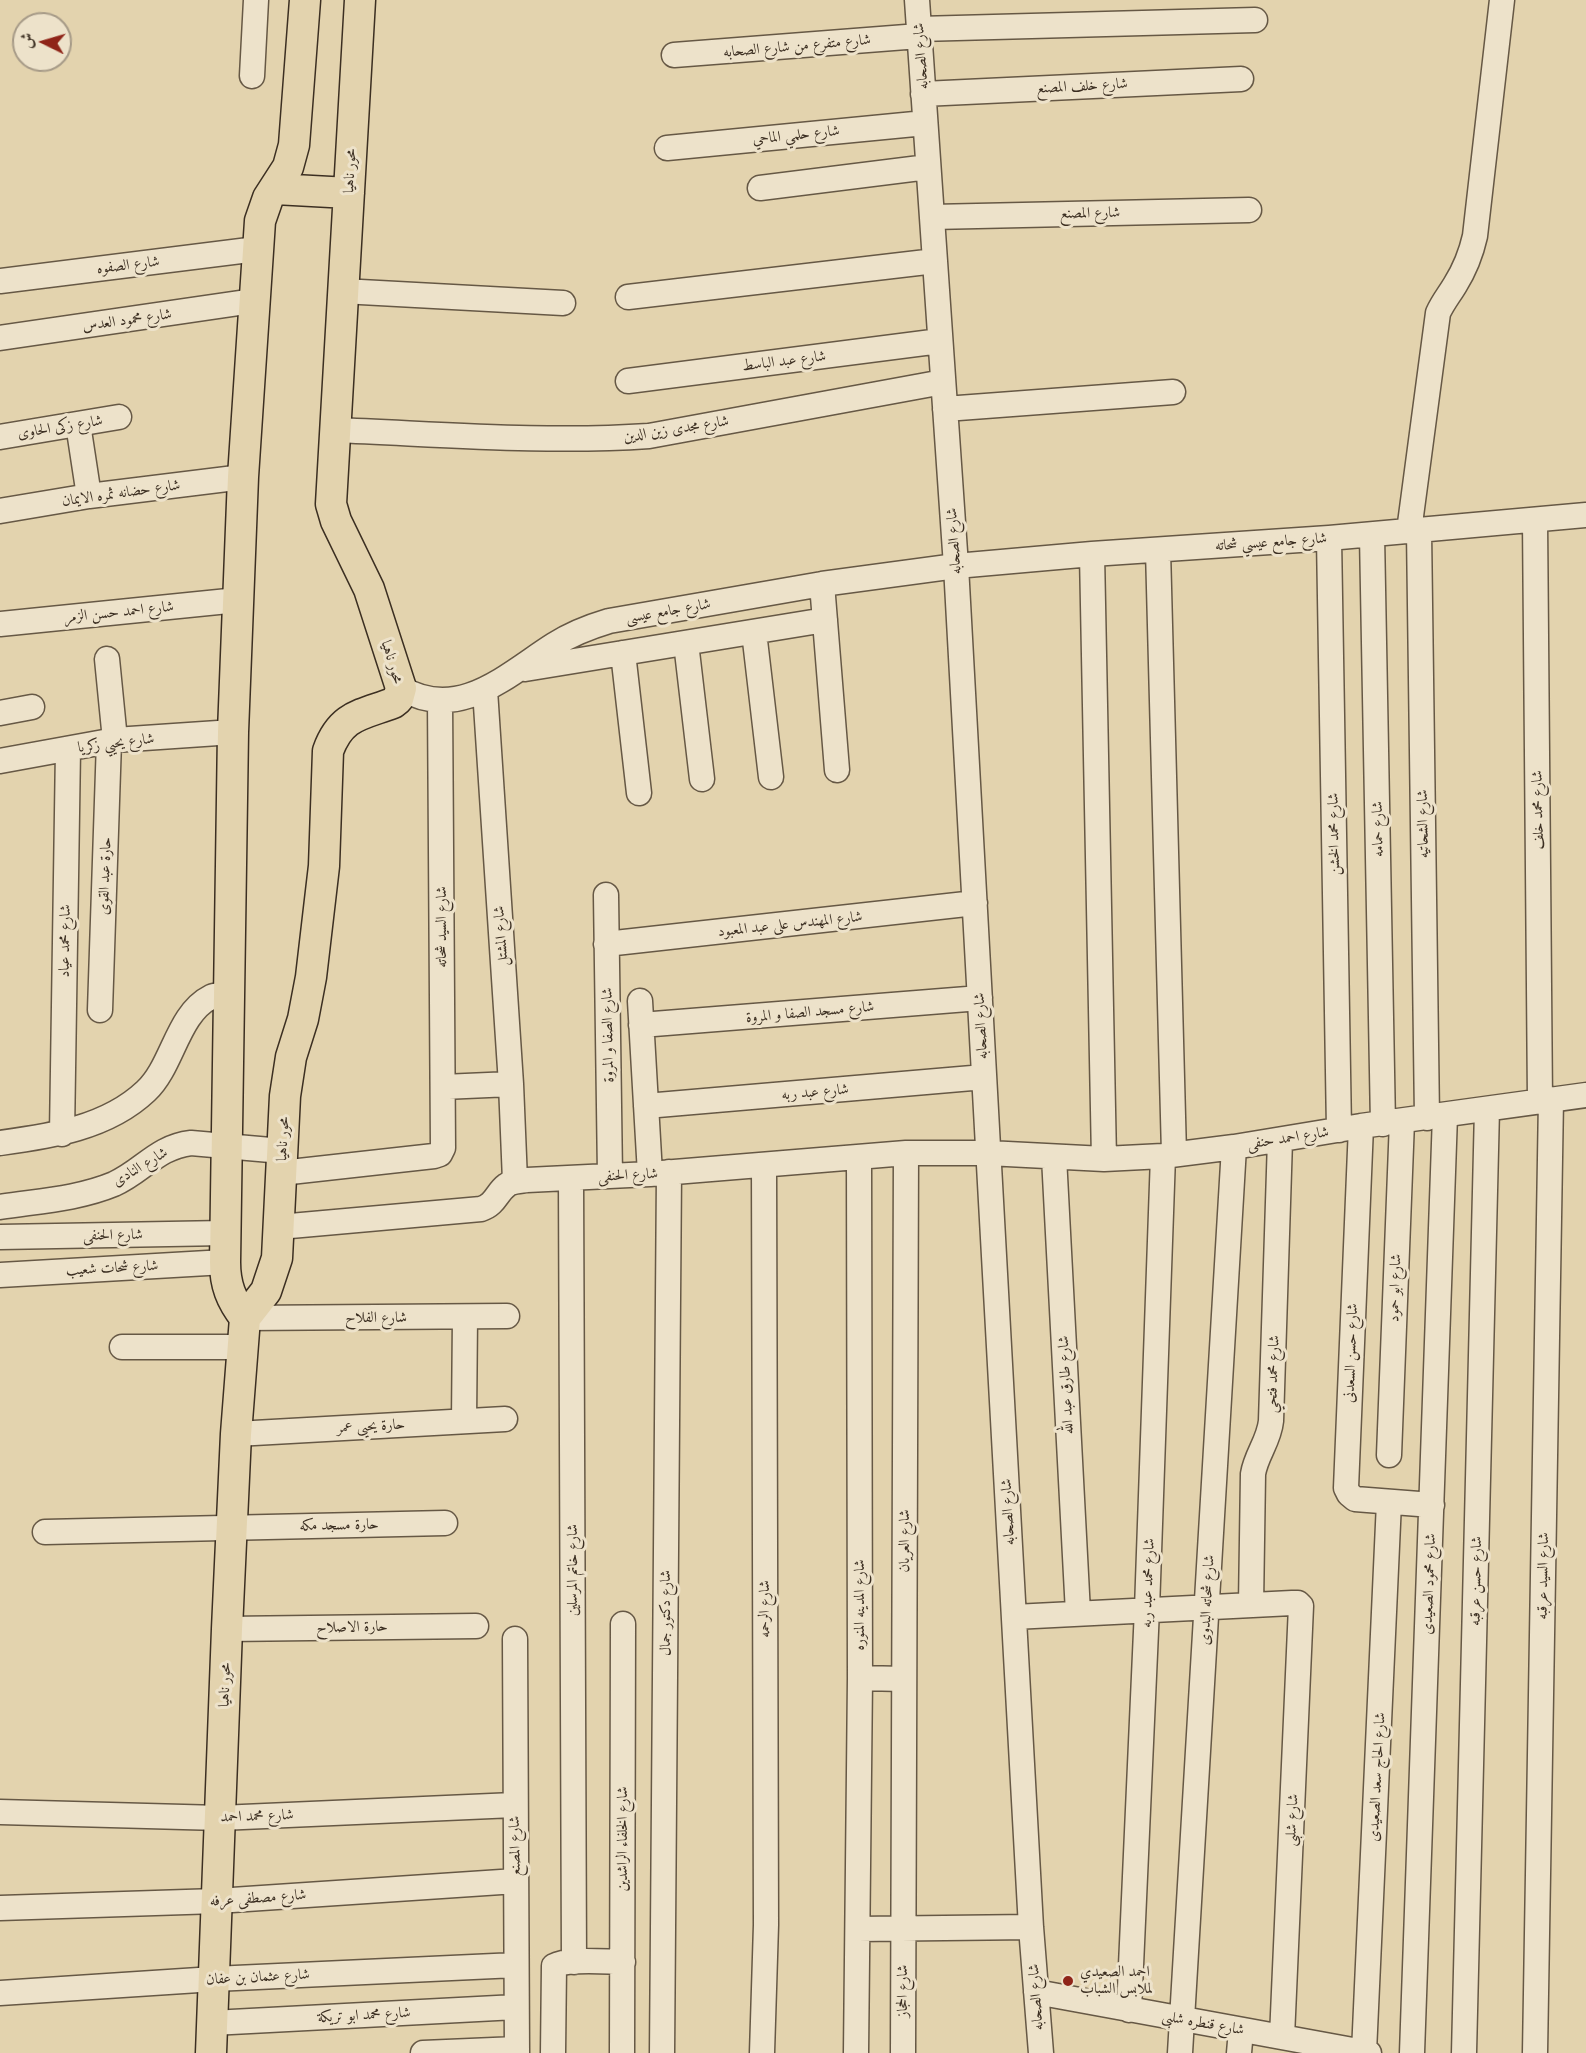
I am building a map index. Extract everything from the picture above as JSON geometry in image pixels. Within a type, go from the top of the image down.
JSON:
[{"type":"main road","points":[[244,1333],[225,1277],[233,732],[243,477],[260,221],[263,209],[288,167],[294,145],[305,0]]},
{"type":"main road","name":"محور ناهيا","points":[[211,2053],[227,1629],[236,1434],[244,1333],[273,1275],[277,1258],[288,1076],[308,998],[324,866],[328,751],[333,737],[350,719],[393,703],[398,699],[401,688],[369,589],[343,537],[331,504],[360,0]]},
{"type":"main road","points":[[275,189],[349,193]]},
{"type":"street","points":[[252,76],[256,0]]},
{"type":"street","name":"شارع الصحابه","points":[[917,0],[956,566],[1031,1927],[1041,2053]]},
{"type":"street","name":"شارع الشحاتيه","points":[[1436,1116],[1414,531],[1438,314],[1443,301],[1455,286],[1469,259],[1475,236],[1502,0]]},
{"type":"street","name":"شارع متفرع من شارع الصحابه","points":[[674,56],[919,33],[1255,20]]},
{"type":"street","name":"شارع خلف المصنع","points":[[923,94],[1241,79]]},
{"type":"street","name":"شارع حلمي الماحي","points":[[667,148],[925,123]]},
{"type":"street","points":[[760,188],[928,167]]},
{"type":"street","name":"شارع المصنع","points":[[932,217],[1249,210]]},
{"type":"street","name":"شارع الصفوه","points":[[0,281],[257,249]]},
{"type":"street","points":[[628,297],[935,261]]},
{"type":"street","points":[[342,291],[563,303]]},
{"type":"street","name":"شارع محمود العدس","points":[[0,338],[253,302]]},
{"type":"street","name":"شارع عبد الباسط","points":[[628,381],[940,341]]},
{"type":"street","name":"شارع مجدى زين الدين","points":[[334,430],[564,439],[649,436],[943,382]]},
{"type":"street","points":[[945,409],[1173,392]]},
{"type":"street","name":"شارع زكى الحاوى","points":[[0,437],[119,417]]},
{"type":"street","points":[[78,424],[89,496]]},
{"type":"street","name":"شارع حضانه ثمره الايمان","points":[[0,511],[89,496],[243,477]]},
{"type":"street","name":"شارع جامع عيسي شحاته","points":[[956,566],[1092,554],[1372,535],[1586,515]]},
{"type":"street","name":"شارع محمد خلف","points":[[1535,520],[1546,1100]]},
{"type":"street","name":"شارع حمامه","points":[[1371,1125],[1372,535]]},
{"type":"street","name":"شارع محمد الخشن","points":[[1329,538],[1371,1125]]},
{"type":"street","name":"شارع محمد عبد ربه","points":[[1129,2010],[1169,1155],[1158,550]]},
{"type":"street","points":[[1092,554],[1104,1159]]},
{"type":"street","name":"شارع جامع عيسى","points":[[401,688],[421,699],[463,698],[502,681],[556,644],[585,628],[609,621],[822,584],[956,566]]},
{"type":"street","points":[[822,584],[837,770]]},
{"type":"street","name":"شارع احمد حسن الزمر","points":[[0,624],[238,600]]},
{"type":"street","points":[[517,670],[825,620]]},
{"type":"street","points":[[753,632],[771,777]]},
{"type":"street","points":[[686,643],[702,779]]},
{"type":"street","points":[[623,653],[639,793]]},
{"type":"street","name":"حارة عبد القوى","points":[[100,1011],[112,741],[107,659]]},
{"type":"street","name":"شارع المشتل","points":[[485,690],[511,1084],[515,1181]]},
{"type":"street","name":"شارع السيد شحاته","points":[[440,700],[443,1087],[443,1146],[440,1154]]},
{"type":"street","points":[[0,713],[32,707]]},
{"type":"street","name":"شارع يحيي زكريا","points":[[0,761],[112,741],[233,732]]},
{"type":"street","name":"شارع محمد عياد","points":[[62,1134],[68,749]]},
{"type":"street","name":"شارع الصفا و المروة","points":[[606,895],[609,1176]]},
{"type":"street","name":"شارع المهندس على عبد المعبود","points":[[606,944],[975,903]]},
{"type":"street","points":[[0,1143],[62,1134],[112,1115],[134,1102],[159,1077],[189,1018],[212,997],[229,993]]},
{"type":"street","name":"شارع مسجد الصفا و المروة","points":[[641,1025],[980,998]]},
{"type":"street","name":"شارع دكتور جمال","points":[[640,1001],[646,1106],[659,1173],[662,2053]]},
{"type":"street","name":"شارع عبد ربه","points":[[646,1106],[984,1077]]},
{"type":"street","points":[[443,1087],[511,1084]]},
{"type":"street","name":"شارع احمد حنفى","points":[[988,1153],[1104,1159],[1169,1155],[1586,1095]]},
{"type":"street","name":"شارع السيد عرقبه","points":[[1535,2053],[1546,1100]]},
{"type":"street","name":"شارع حسن عرقبه","points":[[1464,2053],[1487,1108]]},
{"type":"street","name":"شارع محمود الصعيدى","points":[[1412,2053],[1432,1505],[1436,1116]]},
{"type":"street","name":"شارع ابو حمود","points":[[1371,1125],[1389,1455]]},
{"type":"street","name":"شارع حسن السعدنى","points":[[1371,1125],[1346,1488],[1354,1498],[1432,1505]]},
{"type":"street","name":"شارع محمد فتحي","points":[[1251,1605],[1253,1474],[1258,1457],[1269,1436],[1271,1421],[1280,1140]]},
{"type":"street","name":"شارع النادى","points":[[0,1207],[100,1190],[118,1182],[166,1149],[191,1143],[227,1146],[282,1162],[440,1154]]},
{"type":"street","name":"شارع شحاته البدوى","points":[[1180,2053],[1234,1147]]},
{"type":"street","name":"شارع الحنفى","points":[[515,1181],[659,1173],[906,1153],[988,1153]]},
{"type":"street","name":"شارع العريان","points":[[903,1929],[906,1153]]},
{"type":"street","name":"شارع المدينه المنوره","points":[[856,2053],[860,1678],[859,1157]]},
{"type":"street","name":"شارع طارق عبد الله","points":[[1054,1157],[1078,1613]]},
{"type":"street","name":"شارع الرحمه","points":[[762,2053],[766,1925],[764,1165]]},
{"type":"street","name":"شارع خاتم المرسلين","points":[[571,1178],[574,1962]]},
{"type":"street","points":[[279,1227],[481,1209],[490,1206],[507,1185],[515,1181]]},
{"type":"street","name":"شارع الحنفى","points":[[0,1237],[225,1233]]},
{"type":"street","name":"شارع شحات شعيب","points":[[0,1275],[225,1262]]},
{"type":"street","name":"شارع الفلاح","points":[[122,1347],[244,1333],[507,1316]]},
{"type":"street","points":[[464,1421],[465,1317]]},
{"type":"street","name":"حارة يحيى عمر","points":[[236,1434],[505,1419]]},
{"type":"street","name":"شارع الحاج سعد الصعيدى","points":[[1355,2052],[1389,1502]]},
{"type":"street","name":"حارة مسجد مكه","points":[[45,1532],[445,1523]]},
{"type":"street","name":"شارع شلبى","points":[[1251,1605],[1292,1603],[1300,1604],[1302,1608],[1290,2043]]},
{"type":"street","points":[[1014,1617],[1251,1605]]},
{"type":"street","name":"شارع الخلفاء الراشدين","points":[[622,2053],[623,1624]]},
{"type":"street","name":"حارة الاصلاح","points":[[227,1629],[477,1626]]},
{"type":"street","name":"شارع المصنع","points":[[515,1639],[514,1805],[517,2051]]},
{"type":"street","points":[[860,1678],[904,1678]]},
{"type":"street","name":"شارع محمد احمد","points":[[0,1812],[220,1818],[514,1805]]},
{"type":"street","name":"شارع مصطفى عرفه","points":[[0,1908],[217,1901],[516,1881]]},
{"type":"street","points":[[858,1929],[1031,1927]]},
{"type":"street","name":"شارع الحجاز","points":[[903,1929],[903,2053]]},
{"type":"street","points":[[553,2053],[553,1968],[557,1964],[574,1962],[623,1962]]},
{"type":"street","name":"شارع عثمان بن عفان","points":[[0,1993],[214,1979],[516,1965]]},
{"type":"street","name":"شارع قنطره شلبى","points":[[1036,1992],[1181,2019],[1240,2042],[1290,2043],[1355,2052]]},
{"type":"street","name":"شارع محمد ابو تريكة","points":[[212,2023],[516,2007]]},
{"type":"street","points":[[423,2053],[517,2051]]},
{"type":"place","name":"احمد الصعيدي لملابس الشباب","points":[[1068,1981]]}]
